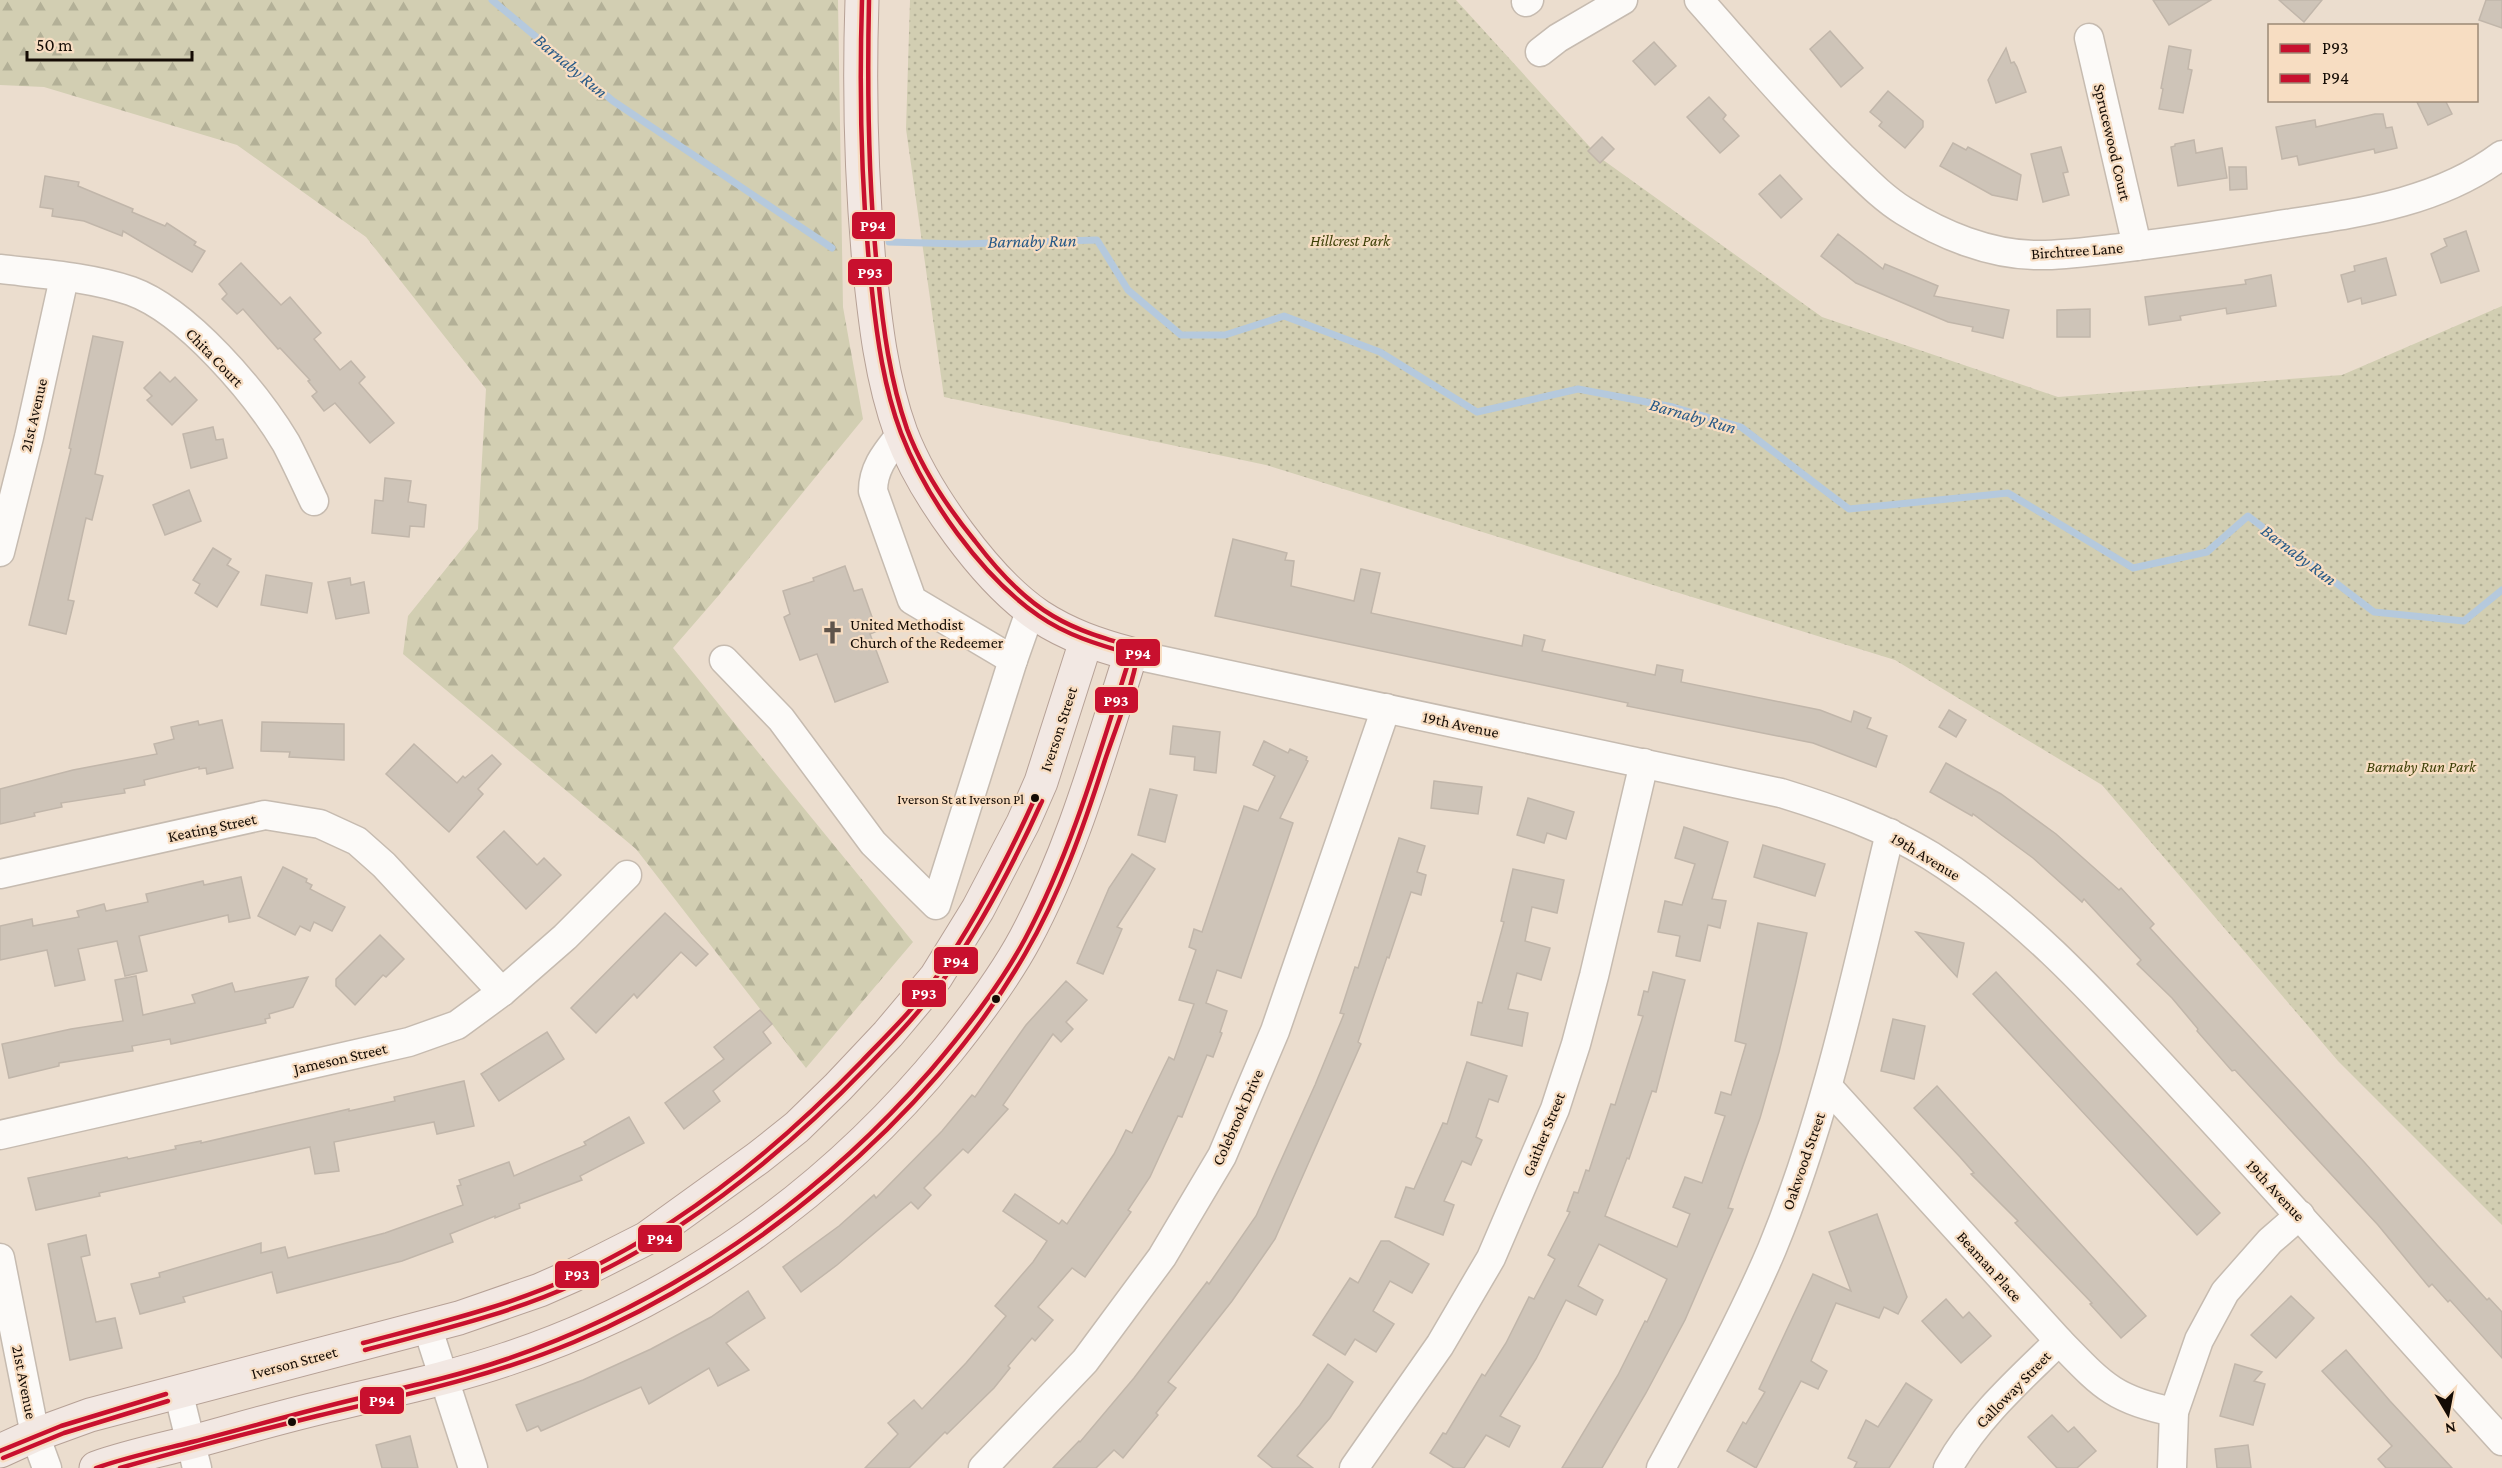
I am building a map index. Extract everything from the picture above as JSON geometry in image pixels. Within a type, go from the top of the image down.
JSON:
[{"type":"main road","points":[[96,1468],[194,1455],[505,1360],[604,1322],[658,1294],[705,1266],[764,1225],[826,1176],[874,1133],[921,1083],[961,1034],[993,991],[1024,940],[1075,826],[1131,654],[1086,641],[1061,628],[1031,609],[1000,581],[960,535],[934,496],[902,434],[883,367],[875,321],[863,200],[862,0]]},
{"type":"main road","name":"Iverson Street","points":[[0,1451],[35,1435],[90,1415],[459,1318],[540,1290],[647,1238],[782,1140],[838,1087],[888,1034],[936,977],[978,909],[1041,783],[1086,641]]},
{"type":"street","points":[[1540,52],[1558,38],[1623,0]]},
{"type":"street","name":"Birchtree Lane","points":[[1699,0],[1812,127],[1860,175],[1903,211],[1971,243],[2009,252],[2033,255],[2066,254],[2137,246],[2224,235],[2407,202],[2446,188],[2502,154]]},
{"type":"street","name":"Sprucewood Court","points":[[2089,38],[2137,246]]},
{"type":"street","name":"Chita Court","points":[[0,269],[110,285],[133,292],[153,302],[213,351],[242,383],[285,443],[314,501]]},
{"type":"street","name":"21st Avenue","points":[[0,552],[29,437],[64,278]]},
{"type":"street","points":[[902,434],[879,463],[873,480],[873,491],[912,600],[1012,660]]},
{"type":"street","points":[[724,660],[781,720],[815,762],[844,806],[873,843],[936,905],[1012,660],[1031,609]]},
{"type":"street","name":"19th Avenue","points":[[1131,654],[1781,793],[1842,812],[1890,833],[1930,855],[1977,887],[2044,944],[2118,1019],[2300,1215],[2502,1441]]},
{"type":"street","name":"Colebrook Drive","points":[[983,1468],[1085,1361],[1162,1257],[1222,1156],[1275,1031],[1386,708]]},
{"type":"street","name":"Gaither Street","points":[[1354,1468],[1440,1345],[1491,1258],[1555,1108],[1576,1044],[1594,976],[1644,763]]},
{"type":"street","name":"Keating Street","points":[[0,874],[265,815],[320,824],[357,841],[378,858],[502,992]]},
{"type":"street","name":"Oakwood Street","points":[[1661,1468],[1738,1324],[1772,1247],[1828,1088],[1890,833]]},
{"type":"street","name":"Jameson Street","points":[[0,1135],[409,1042],[457,1025],[502,992],[565,937],[627,875]]},
{"type":"street","name":"Beaman Place","points":[[1828,1088],[2095,1378],[2115,1394],[2147,1407],[2174,1412]]},
{"type":"street","points":[[2172,1468],[2174,1412],[2199,1340],[2225,1292],[2270,1241],[2300,1215]]},
{"type":"street","name":"21st Avenue","points":[[0,1258],[35,1435],[48,1468]]},
{"type":"street","points":[[427,1326],[473,1468]]},
{"type":"street","name":"Calloway Street","points":[[1948,1468],[1959,1448],[1994,1404],[2059,1341]]},
{"type":"street","points":[[178,1391],[194,1455]]},
{"type":"green space","points":[[0,0],[838,0],[843,307],[863,419],[673,648],[913,942],[806,1068],[636,849],[403,654],[408,616],[478,529],[486,389],[366,237],[237,145],[44,87],[0,85]]},
{"type":"green space","name":"Hillcrest Park","points":[[910,0],[1456,0],[1599,157],[1822,317],[2058,397],[2342,375],[2502,306],[2502,1225],[2338,1061],[2102,785],[1895,660],[1266,465],[944,397],[906,129]]},
{"type":"building","points":[[2153,0],[2211,0],[2169,25]]},
{"type":"building","points":[[2279,0],[2322,0],[2304,22]]},
{"type":"building","points":[[2486,0],[2502,0],[2502,28],[2479,20]]},
{"type":"building","points":[[1830,31],[1863,68],[1841,87],[1810,49]]},
{"type":"building","points":[[1654,42],[1676,66],[1655,85],[1633,61]]},
{"type":"building","points":[[2169,46],[2191,50],[2188,69],[2192,70],[2183,113],[2159,109]]},
{"type":"building","points":[[2006,48],[2011,63],[2014,62],[2017,67],[2026,92],[1996,103],[1988,80]]},
{"type":"building","points":[[1888,91],[1923,121],[1923,127],[1905,148],[1879,126],[1882,122],[1870,112]]},
{"type":"building","points":[[1709,97],[1726,115],[1723,119],[1739,136],[1720,153],[1687,117]]},
{"type":"building","points":[[2417,102],[2446,102],[2452,114],[2428,125]]},
{"type":"building","points":[[2383,114],[2386,128],[2392,127],[2397,148],[2375,153],[2374,149],[2299,165],[2297,156],[2282,159],[2276,127],[2315,120],[2316,127]]},
{"type":"building","points":[[1602,137],[1614,149],[1600,163],[1588,151]]},
{"type":"building","points":[[2194,140],[2196,153],[2222,148],[2227,178],[2178,186],[2171,147]]},
{"type":"building","points":[[1953,143],[1966,150],[1968,147],[2021,175],[2017,200],[1992,195],[1940,166]]},
{"type":"building","points":[[2061,147],[2068,172],[2063,173],[2069,195],[2043,202],[2031,154]]},
{"type":"building","points":[[2229,167],[2246,167],[2247,189],[2230,190]]},
{"type":"building","points":[[1780,175],[1802,199],[1781,218],[1759,194]]},
{"type":"building","points":[[45,176],[79,182],[78,186],[133,209],[132,212],[165,226],[167,223],[196,242],[194,245],[205,251],[192,272],[123,231],[122,236],[84,221],[52,216],[53,209],[40,207]]},
{"type":"building","points":[[2466,231],[2479,271],[2441,283],[2431,254],[2447,246],[2444,239]]},
{"type":"building","points":[[1838,234],[1883,269],[1885,264],[1938,286],[1934,296],[2009,310],[2003,338],[1972,331],[1973,327],[1948,322],[1856,283],[1821,256]]},
{"type":"building","points":[[2386,258],[2396,295],[2362,304],[2361,298],[2348,302],[2341,275],[2355,271],[2354,266]]},
{"type":"building","points":[[241,263],[281,305],[290,297],[321,333],[314,339],[340,370],[351,361],[365,377],[359,383],[394,423],[370,443],[335,403],[324,411],[312,396],[317,392],[308,381],[310,380],[280,348],[278,349],[243,309],[237,314],[222,299],[227,294],[219,284]]},
{"type":"building","points":[[2271,275],[2276,306],[2227,314],[2226,308],[2180,316],[2181,320],[2149,325],[2145,297],[2246,284],[2245,280]]},
{"type":"building","points":[[2090,309],[2090,337],[2057,337],[2057,310]]},
{"type":"building","points":[[93,336],[123,342],[95,474],[103,476],[92,520],[86,518],[68,600],[74,601],[66,634],[29,625],[71,449],[69,448]]},
{"type":"building","points":[[160,372],[170,382],[175,377],[197,400],[172,425],[147,400],[152,396],[144,388]]},
{"type":"building","points":[[213,427],[216,440],[223,439],[227,458],[191,468],[183,434]]},
{"type":"building","points":[[385,478],[411,481],[408,502],[426,505],[424,527],[410,526],[409,537],[372,533],[375,500],[383,501]]},
{"type":"building","points":[[189,490],[201,521],[165,535],[153,505]]},
{"type":"building","points":[[1233,539],[1287,553],[1285,560],[1294,561],[1291,586],[1354,601],[1361,569],[1380,573],[1371,613],[1522,646],[1524,635],[1545,640],[1542,651],[1655,675],[1657,665],[1683,670],[1681,682],[1820,710],[1851,722],[1854,711],[1871,718],[1867,728],[1887,736],[1876,767],[1813,743],[1627,706],[1628,703],[1215,616]]},
{"type":"building","points":[[213,548],[231,559],[227,565],[239,572],[217,607],[195,593],[200,584],[193,580]]},
{"type":"building","name":"United Methodist Church of the Redeemer","points":[[845,566],[854,591],[862,589],[877,631],[870,634],[888,682],[835,702],[817,654],[800,660],[784,617],[790,614],[783,591],[814,581],[813,578]]},
{"type":"building","points":[[266,575],[312,583],[307,613],[261,605]]},
{"type":"building","points":[[350,578],[351,585],[364,582],[369,613],[336,619],[328,582]]},
{"type":"building","points":[[1949,710],[1966,720],[1956,737],[1939,727]]},
{"type":"building","points":[[222,720],[233,768],[207,774],[206,768],[199,769],[199,767],[144,780],[145,785],[124,789],[125,793],[61,803],[62,807],[0,824],[0,789],[73,770],[157,754],[154,744],[174,739],[171,727],[198,721],[199,725]]},
{"type":"building","points":[[262,722],[344,724],[344,760],[289,757],[290,752],[261,751]]},
{"type":"building","points":[[1173,726],[1220,732],[1216,773],[1194,770],[1195,757],[1170,754]]},
{"type":"building","points":[[1264,741],[1288,753],[1290,749],[1307,757],[1308,761],[1280,818],[1293,823],[1241,978],[1217,970],[1206,1003],[1227,1011],[1213,1057],[1207,1055],[1182,1117],[1178,1116],[1150,1177],[1128,1210],[1131,1212],[1085,1277],[1072,1268],[1038,1307],[1053,1320],[1035,1341],[1032,1338],[1008,1366],[1010,1368],[994,1388],[947,1434],[945,1432],[909,1468],[865,1468],[898,1434],[888,1423],[914,1400],[922,1409],[966,1363],[1006,1316],[995,1306],[1033,1262],[1047,1241],[1003,1211],[1015,1194],[1059,1224],[1062,1220],[1067,1224],[1114,1154],[1126,1130],[1132,1133],[1169,1057],[1174,1060],[1194,1004],[1179,1000],[1196,950],[1189,947],[1194,929],[1202,932],[1244,806],[1258,811],[1275,776],[1253,765]]},
{"type":"building","points":[[414,744],[457,783],[492,755],[501,764],[478,789],[483,794],[449,832],[386,774]]},
{"type":"building","points":[[1946,763],[2001,794],[2056,834],[2119,890],[2121,888],[2154,924],[2150,928],[2487,1300],[2489,1298],[2502,1312],[2502,1358],[2450,1300],[2448,1302],[2432,1284],[2429,1287],[2378,1225],[2235,1070],[2232,1071],[2172,998],[2137,964],[2141,960],[2084,899],[2082,902],[2033,858],[1973,814],[1972,816],[1930,792]]},
{"type":"building","points":[[1434,781],[1482,787],[1478,814],[1431,808]]},
{"type":"building","points":[[1150,789],[1177,795],[1165,842],[1138,835]]},
{"type":"building","points":[[1528,798],[1574,812],[1566,839],[1547,833],[1544,843],[1517,835]]},
{"type":"building","points":[[1684,827],[1728,842],[1712,899],[1726,901],[1720,928],[1708,925],[1700,961],[1676,956],[1680,936],[1658,932],[1665,901],[1682,905],[1695,864],[1675,858]]},
{"type":"building","points":[[504,831],[537,865],[544,858],[561,875],[526,909],[477,857]]},
{"type":"building","points":[[1399,838],[1425,846],[1417,872],[1426,875],[1421,895],[1411,892],[1358,1042],[1361,1044],[1275,1239],[1232,1301],[1168,1382],[1176,1388],[1156,1413],[1158,1415],[1123,1458],[1114,1450],[1096,1468],[1053,1468],[1080,1442],[1134,1378],[1207,1282],[1209,1284],[1256,1216],[1344,1014],[1340,1013],[1355,967],[1358,968]]},
{"type":"building","points":[[1763,845],[1825,864],[1815,896],[1754,877]]},
{"type":"building","points":[[1132,854],[1155,869],[1117,927],[1122,929],[1103,974],[1077,963],[1109,888]]},
{"type":"building","points":[[283,867],[307,879],[306,882],[312,885],[310,889],[345,907],[332,931],[314,922],[310,931],[300,926],[295,935],[258,916]]},
{"type":"building","points":[[1513,869],[1564,880],[1557,913],[1532,907],[1525,941],[1550,948],[1541,980],[1517,973],[1508,1009],[1528,1013],[1522,1046],[1471,1035],[1478,1002],[1482,1003],[1504,922],[1501,921]]},
{"type":"building","points":[[241,877],[250,918],[229,922],[228,915],[139,936],[147,971],[125,976],[117,941],[78,949],[85,980],[55,986],[47,950],[0,960],[0,926],[32,919],[33,926],[79,917],[77,911],[104,904],[106,911],[148,902],[146,894],[203,881],[204,885]]},
{"type":"building","points":[[665,913],[708,954],[696,966],[681,952],[637,998],[634,994],[596,1033],[571,1008]]},
{"type":"building","points":[[1758,923],[1807,933],[1796,982],[1760,1118],[1728,1208],[1733,1209],[1685,1320],[1646,1393],[1602,1468],[1562,1468],[1618,1375],[1667,1279],[1599,1244],[1578,1286],[1603,1300],[1596,1315],[1566,1300],[1536,1359],[1500,1416],[1520,1426],[1509,1447],[1486,1435],[1464,1468],[1454,1468],[1430,1453],[1443,1433],[1446,1434],[1482,1374],[1485,1376],[1506,1343],[1529,1297],[1534,1299],[1555,1259],[1548,1255],[1570,1212],[1567,1211],[1574,1192],[1578,1193],[1586,1170],[1589,1171],[1611,1104],[1615,1105],[1643,1016],[1638,1015],[1644,991],[1648,992],[1653,972],[1685,980],[1656,1092],[1652,1091],[1629,1159],[1627,1158],[1605,1216],[1677,1247],[1690,1214],[1673,1207],[1685,1177],[1702,1183],[1725,1116],[1715,1113],[1721,1092],[1731,1095],[1746,1044],[1735,1041]]},
{"type":"building","points":[[1916,932],[1964,943],[1957,977]]},
{"type":"building","points":[[380,935],[404,959],[386,977],[383,975],[355,1005],[336,986],[336,979]]},
{"type":"building","points":[[1996,972],[2220,1213],[2197,1235],[1973,994]]},
{"type":"building","points":[[136,976],[143,1015],[195,1003],[192,995],[232,983],[235,992],[308,977],[293,1007],[269,1014],[270,1018],[265,1019],[266,1023],[171,1044],[170,1039],[132,1046],[133,1051],[59,1063],[59,1066],[9,1078],[2,1044],[71,1029],[123,1021],[115,980]]},
{"type":"building","points":[[1066,981],[1087,1000],[1066,1022],[1073,1029],[1061,1042],[1053,1034],[1003,1105],[1008,1109],[968,1153],[963,1149],[924,1188],[931,1195],[918,1209],[911,1202],[837,1265],[801,1292],[783,1267],[839,1226],[874,1195],[876,1198],[942,1131],[972,1095],[975,1097],[1026,1025]]},
{"type":"building","points":[[760,1010],[772,1024],[763,1032],[771,1043],[713,1091],[720,1101],[684,1129],[665,1103],[724,1059],[714,1047]]},
{"type":"building","points":[[1893,1019],[1925,1026],[1914,1079],[1881,1071]]},
{"type":"building","points":[[547,1032],[564,1059],[499,1101],[481,1074]]},
{"type":"building","points":[[1467,1062],[1507,1076],[1498,1102],[1489,1099],[1476,1137],[1482,1140],[1471,1165],[1462,1161],[1444,1201],[1454,1205],[1443,1235],[1395,1217],[1406,1187],[1414,1189],[1443,1123],[1447,1124]]},
{"type":"building","points":[[464,1081],[474,1126],[437,1134],[434,1122],[334,1142],[339,1171],[315,1174],[310,1147],[99,1193],[100,1196],[36,1210],[28,1178],[176,1149],[175,1146],[201,1141],[201,1143],[349,1109],[349,1111],[395,1101],[394,1097]]},
{"type":"building","points":[[1937,1086],[2146,1316],[2121,1338],[2090,1304],[2092,1303],[2015,1223],[2018,1221],[1971,1174],[1974,1173],[1914,1108]]},
{"type":"building","points":[[629,1117],[644,1143],[580,1176],[582,1180],[519,1204],[520,1208],[450,1234],[453,1242],[402,1261],[277,1293],[272,1272],[183,1297],[185,1302],[140,1314],[131,1284],[160,1277],[159,1273],[261,1243],[261,1253],[285,1247],[288,1258],[385,1233],[463,1205],[457,1186],[461,1185],[459,1180],[509,1162],[514,1176],[586,1145],[584,1142]]},
{"type":"building","points":[[1877,1214],[1907,1297],[1898,1314],[1884,1307],[1879,1318],[1836,1303],[1811,1361],[1827,1371],[1818,1389],[1801,1381],[1756,1468],[1727,1451],[1743,1422],[1746,1424],[1765,1392],[1759,1389],[1813,1274],[1851,1291],[1829,1232]]},
{"type":"building","points":[[86,1235],[90,1255],[81,1257],[96,1322],[115,1318],[122,1348],[70,1360],[48,1244]]},
{"type":"building","points":[[1381,1241],[1389,1241],[1429,1264],[1412,1293],[1390,1281],[1373,1311],[1394,1324],[1376,1352],[1355,1339],[1345,1355],[1313,1335],[1350,1278],[1358,1283]]},
{"type":"building","points":[[748,1291],[765,1318],[726,1343],[749,1370],[718,1386],[709,1368],[649,1404],[641,1387],[541,1431],[538,1426],[527,1431],[516,1405],[583,1380],[651,1349],[711,1317]]},
{"type":"building","points":[[2291,1296],[2314,1318],[2276,1358],[2251,1335]]},
{"type":"building","points":[[1946,1299],[1963,1318],[1969,1312],[1991,1336],[1961,1363],[1922,1321]]},
{"type":"building","points":[[2346,1350],[2452,1468],[2386,1468],[2378,1459],[2392,1446],[2322,1371]]},
{"type":"building","points":[[1328,1364],[1353,1382],[1330,1418],[1297,1456],[1313,1468],[1273,1468],[1258,1456],[1300,1405]]},
{"type":"building","points":[[2235,1364],[2262,1372],[2254,1381],[2265,1384],[2253,1425],[2220,1416]]},
{"type":"building","points":[[1906,1383],[1932,1400],[1889,1468],[1854,1468],[1857,1462],[1848,1458],[1866,1420],[1878,1427]]},
{"type":"building","points":[[2052,1415],[2068,1432],[2074,1427],[2096,1451],[2077,1468],[2057,1468],[2028,1437]]},
{"type":"building","points":[[410,1436],[418,1468],[382,1468],[376,1445]]},
{"type":"building","points":[[2248,1445],[2251,1468],[2217,1468],[2215,1449]]},
{"type":"waterway","name":"Barnaby Run","points":[[492,0],[613,101],[832,248]]},
{"type":"waterway","name":"Barnaby Run","points":[[889,242],[962,244],[1097,240],[1128,290],[1181,335],[1225,335],[1284,316],[1380,352],[1477,412],[1578,389],[1673,407],[1741,427],[1849,509],[2008,493],[2133,568],[2207,552],[2248,516],[2374,612],[2464,621],[2502,590]]},
{"type":"transit line","name":"P93","points":[[96,1468],[489,1365],[568,1336],[627,1308],[683,1277],[737,1243],[789,1205],[886,1119],[969,1024],[993,991],[1025,939],[1071,835],[1131,654],[1083,639],[1049,623],[996,580],[976,558],[940,509],[901,433],[882,363],[868,255],[862,146],[862,0]]},
{"type":"transit line","name":"P94","points":[[120,1468],[244,1434],[447,1384],[511,1365],[574,1342],[639,1311],[705,1274],[768,1231],[829,1182],[886,1130],[939,1074],[985,1015],[1038,931],[1080,835],[1128,693],[1138,653],[1134,647],[1072,626],[1042,609],[1020,592],[992,562],[955,515],[936,488],[913,444],[901,410],[892,373],[878,277],[869,139],[869,0]]},
{"type":"transit line","name":"P93","points":[[363,1343],[497,1306],[574,1276],[615,1256],[692,1209],[763,1154],[830,1093],[920,999],[978,911],[1035,798]]},
{"type":"transit line","name":"P94","points":[[365,1350],[499,1313],[577,1283],[657,1240],[733,1188],[836,1098],[907,1024],[935,991],[984,915],[1009,870],[1042,801]]},
{"type":"transit line","name":"P93","points":[[0,1451],[61,1426],[166,1394]]},
{"type":"transit line","name":"P94","points":[[3,1458],[64,1433],[168,1401]]},
{"type":"place","name":"United Methodist Church of the Redeemer","points":[[832,633]]},
{"type":"place","name":"Iverson St at Iverson Pl","points":[[1035,798]]},
{"type":"park label","name":"Barnaby Run Park","points":[[2421,766]]}]
